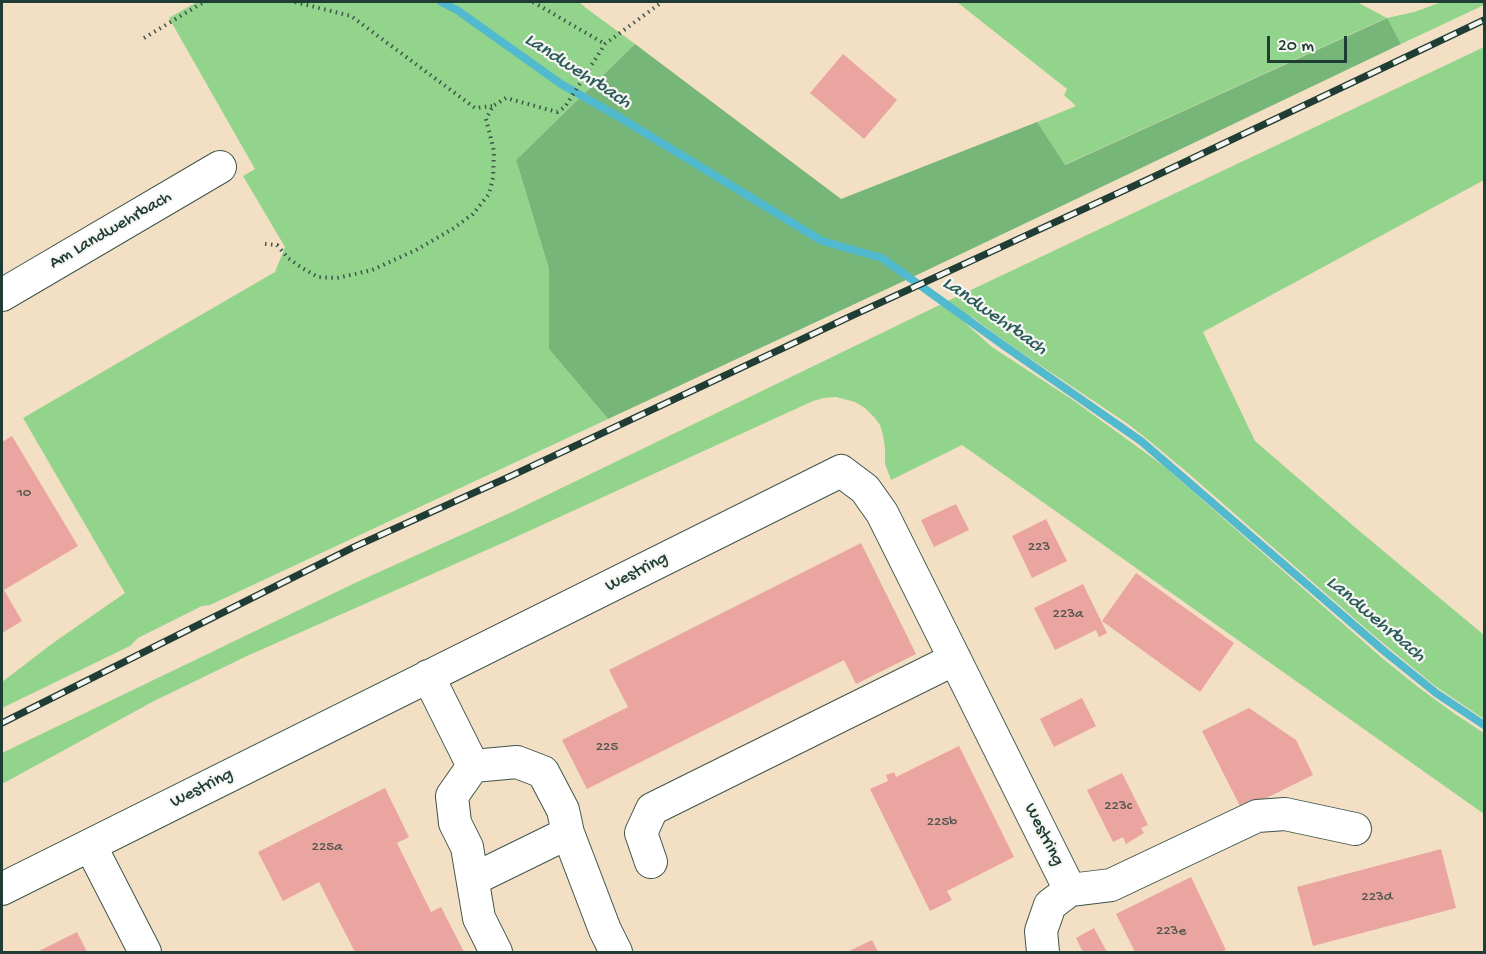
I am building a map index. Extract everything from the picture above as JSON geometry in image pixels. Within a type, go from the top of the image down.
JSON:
[{"type":"street","name":"Am Landwehrbach","points":[[2,295],[220,167]]},
{"type":"street","name":"Westring","points":[[2,888],[841,471],[865,489],[882,513],[1070,890]]},
{"type":"street","points":[[651,862],[641,833],[652,809],[955,659]]},
{"type":"street","points":[[428,676],[473,766]]},
{"type":"street","points":[[496,952],[479,918],[474,879],[467,848],[455,823],[452,796],[473,766],[517,762],[543,772],[563,810],[568,833],[605,930],[616,952]]},
{"type":"street","points":[[1043,952],[1041,931],[1050,905],[1070,890],[1111,885],[1257,816],[1285,814],[1355,829]]},
{"type":"street","points":[[474,879],[568,833]]},
{"type":"street","points":[[90,845],[145,952]]},
{"type":"path","points":[[144,38],[204,2]]},
{"type":"path","points":[[295,2],[351,16],[475,108],[493,106],[506,98],[556,112],[565,107],[605,44],[662,2]]},
{"type":"path","points":[[533,2],[605,44]]},
{"type":"path","points":[[265,244],[277,245],[288,258],[318,277],[337,278],[372,270],[451,230],[473,214],[489,194],[493,178],[494,151],[486,119],[493,106]]},
{"type":"green space","points":[[197,2],[579,2],[635,44],[516,160],[549,269],[549,349],[608,419],[210,605],[202,606],[138,638],[130,646],[2,708],[2,682],[125,593],[23,418],[275,272],[285,247],[243,176],[255,169],[169,18]]},
{"type":"green space","points":[[957,2],[1357,2],[1387,18],[1442,2],[1484,2],[1484,5],[1401,44],[1386,18],[1064,165],[1037,122],[1076,106],[1064,95],[1067,89]]},
{"type":"green space","points":[[1387,18],[1401,44],[919,274],[608,419],[549,349],[549,269],[516,160],[635,44],[841,199],[1037,122],[1065,165]]},
{"type":"green space","points":[[1484,47],[1484,180],[1203,332],[1255,441],[1484,635],[1484,719],[1435,686],[1372,634],[1188,473],[1128,424],[972,317],[963,321],[992,347],[1073,400],[1165,467],[1382,658],[1418,687],[1484,733],[1484,814],[962,445],[891,480],[885,464],[885,448],[880,425],[865,408],[855,402],[836,397],[813,401],[507,541],[247,656],[154,701],[2,784],[2,753]]},
{"type":"building","points":[[843,54],[897,100],[864,139],[810,93]]},
{"type":"building","points":[[12,436],[78,546],[4,590],[22,621],[2,633],[2,442]]},
{"type":"building","points":[[956,504],[969,530],[934,547],[921,520]]},
{"type":"building","points":[[1046,519],[1067,561],[1032,578],[1012,536]]},
{"type":"building","points":[[861,543],[916,654],[856,684],[844,660],[587,789],[562,740],[628,707],[609,670]]},
{"type":"building","points":[[1136,573],[1234,643],[1200,692],[1102,621]]},
{"type":"building","points":[[1083,584],[1107,633],[1099,637],[1096,630],[1055,650],[1034,608]]},
{"type":"building","points":[[1082,698],[1096,726],[1054,747],[1040,719]]},
{"type":"building","points":[[1249,708],[1296,740],[1313,775],[1242,810],[1202,731]]},
{"type":"building","points":[[959,746],[1014,857],[947,891],[952,900],[930,911],[870,789],[888,781],[886,775],[894,772],[896,777]]},
{"type":"building","points":[[1122,773],[1148,825],[1141,828],[1144,833],[1126,844],[1123,837],[1113,842],[1087,790]]},
{"type":"building","points":[[385,788],[409,837],[397,843],[431,912],[441,907],[464,952],[355,952],[319,882],[283,901],[258,852]]},
{"type":"building","points":[[1441,849],[1456,908],[1313,946],[1297,887]]},
{"type":"building","points":[[1191,877],[1226,950],[1220,952],[1135,952],[1116,914]]},
{"type":"building","points":[[1094,928],[1107,952],[1083,952],[1076,938]]},
{"type":"building","points":[[77,932],[87,952],[36,952],[41,950]]},
{"type":"building","points":[[872,940],[878,952],[847,952]]},
{"type":"waterway","name":"Landwehrbach","points":[[441,2],[457,10],[561,84],[822,241],[882,258],[1141,441],[1384,651],[1436,693],[1484,725]]},
{"type":"railway","points":[[2,723],[354,547],[1151,178],[1484,20]]}]
